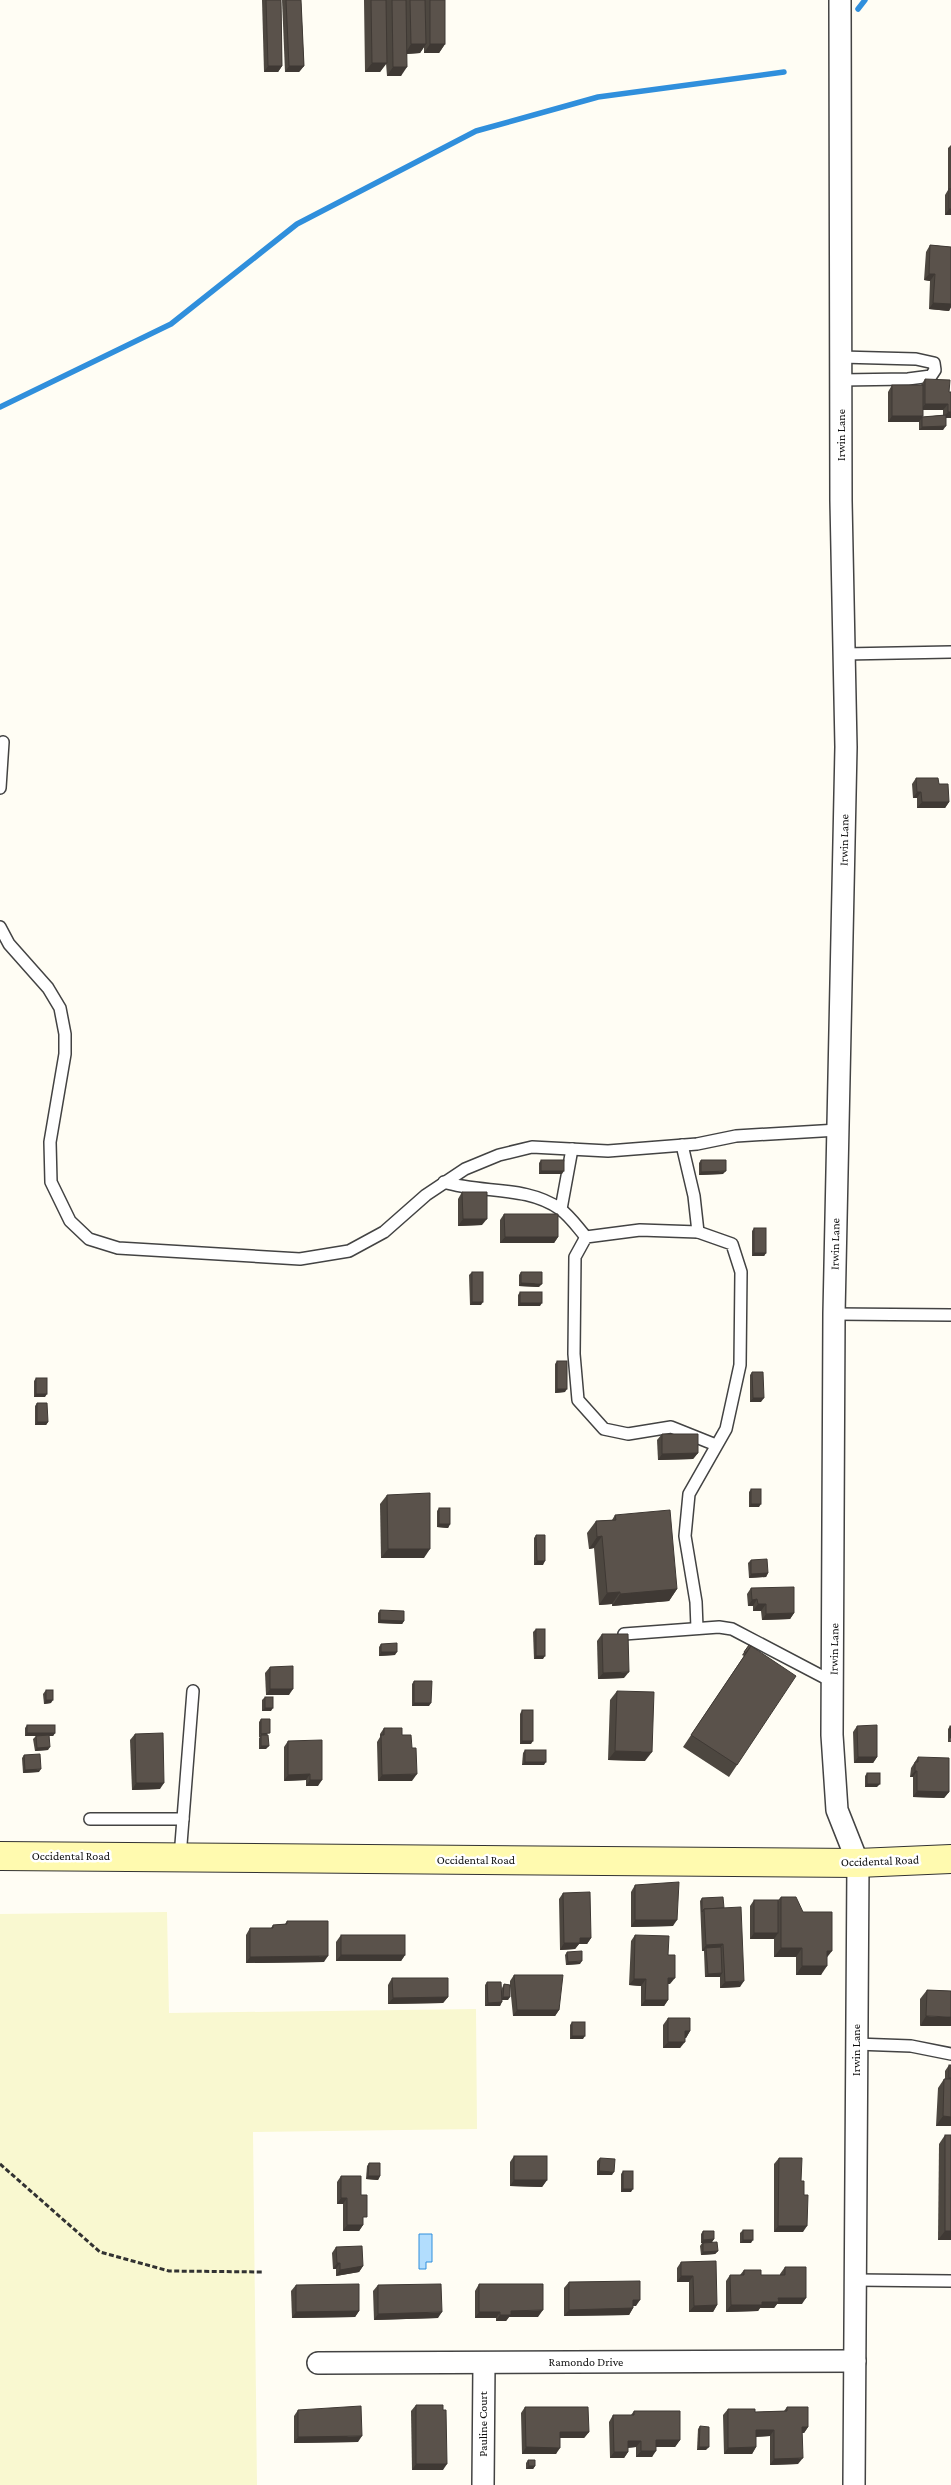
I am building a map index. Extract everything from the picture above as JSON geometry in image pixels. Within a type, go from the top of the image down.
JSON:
[{"type":"street","name":"Irwin Lane","points":[[840,0],[841,380],[846,757],[834,1314],[832,1735],[837,1810],[858,1863],[854,2485]]},
{"type":"street","name":"Occidental Road","points":[[0,1856],[858,1863],[951,1859]]},
{"type":"street","name":"Ramondo Drive","points":[[318,2363],[855,2361]]},
{"type":"street","name":"Pauline Court","points":[[483,2485],[484,2363]]},
{"type":"lane","points":[[841,357],[916,359],[934,363],[935,370],[931,376],[908,379],[841,380]]},
{"type":"lane","points":[[844,654],[951,652]]},
{"type":"lane","points":[[0,788],[3,742]]},
{"type":"lane","points":[[0,928],[9,944],[48,988],[60,1008],[65,1034],[65,1054],[50,1142],[51,1182],[70,1221],[89,1239],[118,1248],[156,1252],[300,1259],[349,1251],[384,1232],[426,1195],[465,1168],[499,1155],[532,1147],[608,1151],[682,1145],[736,1136],[838,1130]]},
{"type":"lane","points":[[682,1145],[694,1196],[698,1232]]},
{"type":"lane","points":[[561,1209],[572,1149]]},
{"type":"lane","points":[[444,1182],[462,1188],[531,1196],[561,1209],[586,1237]]},
{"type":"lane","points":[[586,1237],[640,1230],[698,1232],[732,1244],[741,1272],[740,1365],[726,1429],[689,1494],[685,1536],[696,1602],[697,1628]]},
{"type":"lane","points":[[586,1237],[575,1257],[574,1354],[578,1400],[604,1429],[628,1434],[671,1427],[716,1445]]},
{"type":"lane","points":[[834,1314],[951,1314]]},
{"type":"lane","points":[[624,1634],[697,1628],[719,1627],[732,1629],[833,1682]]},
{"type":"lane","points":[[180,1857],[193,1691]]},
{"type":"lane","points":[[90,1820],[183,1819]]},
{"type":"lane","points":[[856,2044],[911,2046],[951,2054]]},
{"type":"lane","points":[[856,2280],[951,2281]]},
{"type":"path","points":[[0,2164],[100,2252],[169,2271],[264,2272]]},
{"type":"green space","points":[[167,1912],[169,2013],[476,2009],[477,2129],[253,2132],[257,2485],[0,2485],[0,1914]]},
{"type":"water","points":[[419,2234],[432,2234],[432,2262],[426,2262],[426,2269],[419,2269]]},
{"type":"building","points":[[266,0],[281,0],[282,66],[268,66]]},
{"type":"building","points":[[286,0],[301,0],[304,66],[289,66]]},
{"type":"building","points":[[371,0],[386,0],[387,63],[372,63]]},
{"type":"building","points":[[392,0],[406,0],[407,67],[393,67]]},
{"type":"building","points":[[410,0],[425,0],[426,44],[411,44]]},
{"type":"building","points":[[430,0],[445,0],[445,44],[430,44]]},
{"type":"building","points":[[949,189],[951,189],[951,209],[949,209]]},
{"type":"building","points":[[930,245],[951,247],[951,304],[933,303],[935,274],[929,274]]},
{"type":"building","points":[[925,379],[950,380],[951,412],[948,412],[948,404],[925,404]]},
{"type":"building","points":[[892,385],[923,385],[923,416],[892,416]]},
{"type":"building","points":[[946,415],[946,426],[922,427],[922,417]]},
{"type":"building","points":[[916,778],[938,778],[939,784],[948,784],[949,802],[922,802],[921,792],[917,792]]},
{"type":"building","points":[[541,1160],[564,1160],[564,1171],[541,1171]]},
{"type":"building","points":[[701,1160],[726,1160],[726,1171],[701,1172]]},
{"type":"building","points":[[462,1192],[487,1192],[487,1219],[463,1219]]},
{"type":"building","points":[[504,1214],[558,1214],[558,1237],[505,1237]]},
{"type":"building","points":[[754,1228],[766,1228],[766,1253],[754,1253]]},
{"type":"building","points":[[472,1272],[483,1272],[483,1302],[472,1302]]},
{"type":"building","points":[[521,1272],[542,1272],[542,1284],[521,1283]]},
{"type":"building","points":[[520,1292],[542,1292],[542,1303],[520,1303]]},
{"type":"building","points":[[557,1361],[567,1361],[567,1389],[557,1389]]},
{"type":"building","points":[[752,1372],[763,1372],[764,1398],[753,1398]]},
{"type":"building","points":[[36,1378],[47,1378],[47,1394],[36,1394]]},
{"type":"building","points":[[37,1403],[47,1403],[48,1422],[37,1422]]},
{"type":"building","points":[[662,1434],[698,1434],[698,1453],[662,1454]]},
{"type":"building","points":[[751,1489],[761,1489],[761,1504],[751,1504]]},
{"type":"building","points":[[430,1493],[430,1549],[388,1549],[387,1495]]},
{"type":"building","points":[[439,1508],[450,1508],[450,1524],[439,1524]]},
{"type":"building","points":[[670,1510],[677,1589],[620,1594],[620,1592],[607,1593],[602,1536],[597,1537],[596,1521],[616,1520],[615,1515]]},
{"type":"building","points":[[536,1535],[545,1535],[545,1561],[537,1561]]},
{"type":"building","points":[[767,1559],[768,1573],[751,1574],[751,1560]]},
{"type":"building","points":[[794,1587],[794,1613],[766,1614],[766,1604],[758,1604],[757,1599],[752,1600],[751,1588]]},
{"type":"building","points":[[380,1610],[404,1611],[404,1621],[380,1620]]},
{"type":"building","points":[[536,1629],[545,1629],[545,1656],[536,1656]]},
{"type":"building","points":[[602,1634],[628,1634],[629,1672],[603,1673]]},
{"type":"building","points":[[397,1643],[397,1652],[381,1652],[381,1644]]},
{"type":"building","points":[[749,1645],[751,1646],[746,1653],[744,1652]]},
{"type":"building","points":[[751,1646],[796,1676],[737,1765],[691,1735]]},
{"type":"building","points":[[293,1666],[293,1689],[270,1689],[270,1667]]},
{"type":"building","points":[[414,1681],[432,1681],[431,1703],[414,1703]]},
{"type":"building","points":[[46,1690],[53,1690],[53,1700],[46,1700]]},
{"type":"building","points":[[617,1691],[654,1692],[652,1752],[615,1751]]},
{"type":"building","points":[[265,1697],[273,1697],[273,1708],[265,1708]]},
{"type":"building","points":[[522,1710],[533,1710],[533,1741],[522,1741]]},
{"type":"building","points":[[261,1719],[270,1719],[270,1733],[261,1734]]},
{"type":"building","points":[[27,1725],[55,1725],[55,1733],[27,1733]]},
{"type":"building","points":[[877,1725],[877,1757],[858,1757],[857,1726]]},
{"type":"building","points":[[384,1728],[402,1728],[402,1735],[411,1735],[412,1748],[416,1748],[417,1774],[382,1775],[381,1735],[384,1735]]},
{"type":"building","points":[[163,1733],[164,1783],[136,1783],[135,1734]]},
{"type":"building","points":[[49,1735],[50,1747],[37,1748],[36,1736]]},
{"type":"building","points":[[261,1735],[268,1735],[269,1746],[261,1746]]},
{"type":"building","points":[[322,1740],[322,1780],[310,1780],[310,1774],[288,1775],[288,1741]]},
{"type":"building","points":[[525,1750],[546,1750],[546,1762],[525,1762]]},
{"type":"building","points":[[40,1754],[41,1769],[25,1770],[24,1755]]},
{"type":"building","points":[[918,1757],[949,1758],[949,1792],[917,1791],[915,1762],[918,1762]]},
{"type":"building","points":[[867,1773],[880,1773],[880,1784],[867,1784]]},
{"type":"building","points":[[679,1882],[677,1920],[635,1920],[635,1885]]},
{"type":"building","points":[[590,1892],[591,1938],[580,1938],[580,1943],[564,1943],[563,1893]]},
{"type":"building","points":[[723,1897],[724,1908],[704,1909],[702,1912],[702,1898]]},
{"type":"building","points":[[781,1897],[796,1897],[803,1912],[832,1912],[832,1951],[827,1951],[827,1966],[802,1966],[802,1948],[781,1948]]},
{"type":"building","points":[[754,1900],[778,1900],[778,1933],[754,1933]]},
{"type":"building","points":[[741,1907],[744,1981],[725,1982],[723,1944],[706,1945],[704,1909]]},
{"type":"building","points":[[287,1921],[328,1921],[328,1956],[250,1957],[250,1928],[273,1928],[273,1925],[287,1924]]},
{"type":"building","points":[[341,1935],[405,1935],[405,1955],[341,1955]]},
{"type":"building","points":[[635,1935],[669,1936],[668,1955],[675,1955],[675,1978],[668,1978],[668,2000],[645,2000],[646,1979],[634,1979]]},
{"type":"building","points":[[721,1947],[722,1973],[708,1974],[706,1948]]},
{"type":"building","points":[[582,1951],[582,1961],[568,1962],[567,1952]]},
{"type":"building","points":[[514,1975],[563,1975],[559,2010],[517,2010]]},
{"type":"building","points":[[392,1978],[448,1978],[448,1997],[393,1998]]},
{"type":"building","points":[[487,1982],[501,1982],[502,2002],[488,2003]]},
{"type":"building","points":[[504,1984],[510,1985],[510,1997],[503,1997]]},
{"type":"building","points":[[927,1990],[951,1991],[951,2017],[926,2016]]},
{"type":"building","points":[[668,2018],[690,2018],[690,2031],[685,2031],[685,2042],[668,2042]]},
{"type":"building","points":[[572,2022],[585,2022],[585,2036],[572,2036]]},
{"type":"building","points":[[949,2065],[951,2065],[951,2078],[949,2078]]},
{"type":"building","points":[[944,2079],[951,2079],[951,2117],[943,2116]]},
{"type":"building","points":[[945,2135],[951,2135],[951,2231],[945,2231]]},
{"type":"building","points":[[514,2156],[547,2156],[547,2180],[514,2180]]},
{"type":"building","points":[[600,2158],[615,2159],[614,2172],[599,2171]]},
{"type":"building","points":[[779,2158],[802,2158],[801,2181],[804,2181],[804,2195],[808,2195],[807,2226],[778,2226]]},
{"type":"building","points":[[369,2163],[380,2163],[380,2176],[368,2176]]},
{"type":"building","points":[[623,2171],[633,2171],[633,2189],[623,2189]]},
{"type":"building","points":[[341,2176],[361,2176],[361,2195],[367,2195],[367,2217],[363,2217],[363,2225],[347,2225],[347,2198],[341,2198]]},
{"type":"building","points":[[743,2230],[753,2230],[753,2240],[743,2240]]},
{"type":"building","points":[[703,2231],[714,2231],[714,2239],[703,2240]]},
{"type":"building","points":[[717,2242],[718,2251],[703,2252],[703,2243]]},
{"type":"building","points":[[362,2246],[363,2266],[340,2270],[340,2263],[337,2263],[336,2247]]},
{"type":"building","points":[[716,2261],[717,2305],[694,2306],[693,2276],[681,2276],[681,2262]]},
{"type":"building","points":[[785,2267],[806,2267],[806,2298],[778,2298],[779,2302],[762,2302],[762,2305],[731,2305],[730,2275],[744,2275],[744,2270],[761,2270],[761,2275],[785,2275]]},
{"type":"building","points":[[640,2281],[640,2300],[633,2300],[633,2308],[569,2310],[569,2282]]},
{"type":"building","points":[[359,2284],[359,2311],[296,2312],[296,2285]]},
{"type":"building","points":[[441,2284],[442,2312],[378,2314],[378,2285]]},
{"type":"building","points":[[479,2284],[543,2284],[543,2310],[511,2311],[511,2315],[500,2315],[500,2312],[479,2312]]},
{"type":"building","points":[[416,2405],[443,2405],[443,2410],[446,2410],[447,2464],[416,2464]]},
{"type":"building","points":[[361,2406],[362,2436],[298,2437],[298,2410]]},
{"type":"building","points":[[525,2407],[588,2407],[589,2432],[560,2432],[560,2448],[526,2447]]},
{"type":"building","points":[[787,2407],[808,2407],[808,2427],[802,2427],[803,2458],[774,2459],[774,2430],[756,2430],[756,2447],[728,2448],[728,2409],[755,2409],[755,2412],[787,2411]]},
{"type":"building","points":[[634,2411],[680,2411],[680,2440],[656,2440],[656,2451],[641,2451],[641,2441],[628,2441],[628,2452],[614,2452],[613,2415],[634,2415]]},
{"type":"building","points":[[700,2426],[709,2427],[709,2447],[699,2447]]},
{"type":"building","points":[[528,2460],[535,2460],[535,2466],[529,2466]]},
{"type":"waterway","points":[[858,9],[865,0]]},
{"type":"waterway","points":[[0,407],[171,324],[297,224],[476,131],[598,97],[784,72]]}]
